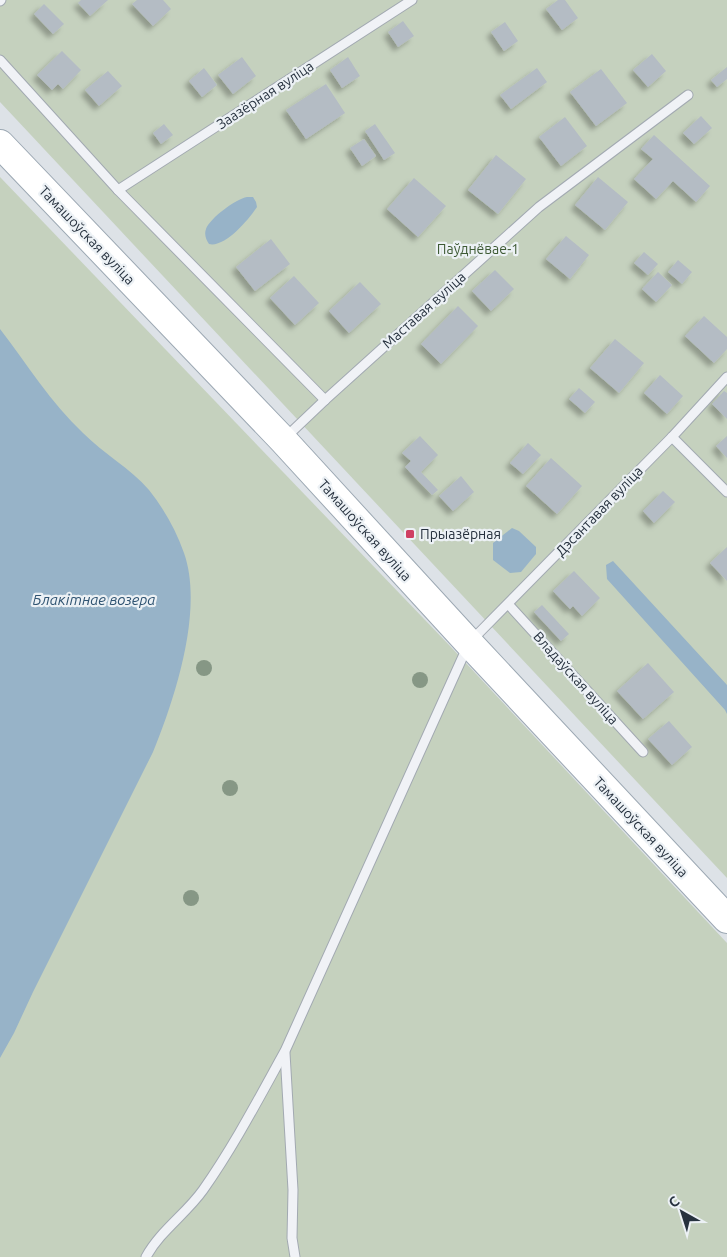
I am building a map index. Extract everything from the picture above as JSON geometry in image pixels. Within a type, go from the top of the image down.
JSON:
[{"type":"main road","name":"Тамашоўская вуліца","points":[[0,144],[283,440],[469,644],[727,919]]},
{"type":"lane","name":"Заазёрная вуліца","points":[[118,190],[412,0]]},
{"type":"lane","points":[[0,60],[118,190],[324,400]]},
{"type":"lane","name":"Маставая вуліца","points":[[283,440],[324,400],[539,207],[688,95]]},
{"type":"lane","name":"Дэсантавая вуліца","points":[[146,1257],[165,1232],[202,1192],[217,1170],[253,1111],[285,1051],[469,644],[672,437],[727,377]]},
{"type":"lane","points":[[672,437],[727,492]]},
{"type":"lane","name":"Владаўская вуліца","points":[[508,604],[643,752]]},
{"type":"lane","points":[[285,1051],[293,1190],[292,1238],[295,1257]]},
{"type":"green space","name":"Паўднёвае-1","points":[[0,0],[727,0],[727,878],[0,102]]},
{"type":"green space","points":[[0,177],[450,646],[727,943],[727,1257],[0,1257]]},
{"type":"water","points":[[253,197],[257,207],[236,232],[222,242],[209,244],[205,233],[208,225],[224,210],[242,198]]},
{"type":"water","name":"Блакітнае возера","points":[[0,329],[71,421],[91,441],[142,482],[165,512],[184,553],[189,576],[191,601],[189,627],[178,680],[153,752],[0,1058]]},
{"type":"water","points":[[512,528],[519,531],[536,547],[536,554],[521,572],[510,573],[493,560],[493,543]]},
{"type":"water","points":[[613,561],[727,685],[727,714],[607,579],[606,565]]},
{"type":"building","points":[[81,0],[108,0],[90,16],[78,3]]},
{"type":"building","points":[[137,0],[163,0],[171,9],[153,26],[132,4]]},
{"type":"building","points":[[558,0],[565,0],[578,18],[562,30],[546,9]]},
{"type":"building","points":[[44,4],[64,24],[53,34],[34,14]]},
{"type":"building","points":[[403,21],[414,36],[398,47],[388,32]]},
{"type":"building","points":[[505,22],[518,41],[504,51],[491,32]]},
{"type":"building","points":[[62,51],[81,70],[63,89],[58,84],[52,90],[37,75]]},
{"type":"building","points":[[652,54],[666,71],[648,87],[633,70]]},
{"type":"building","points":[[242,57],[256,76],[233,94],[218,75]]},
{"type":"building","points":[[348,57],[360,76],[342,88],[330,70]]},
{"type":"building","points":[[727,67],[727,79],[717,87],[711,80]]},
{"type":"building","points":[[204,68],[217,85],[202,97],[189,81]]},
{"type":"building","points":[[537,68],[547,82],[511,109],[500,95]]},
{"type":"building","points":[[601,69],[627,103],[596,126],[570,92]]},
{"type":"building","points":[[108,71],[122,86],[99,106],[85,90]]},
{"type":"building","points":[[326,84],[345,113],[306,139],[286,110]]},
{"type":"building","points":[[701,116],[712,128],[694,144],[683,133]]},
{"type":"building","points":[[565,117],[587,146],[561,166],[539,137]]},
{"type":"building","points":[[164,124],[173,135],[161,144],[153,133]]},
{"type":"building","points":[[375,124],[395,153],[384,160],[365,131]]},
{"type":"building","points":[[654,135],[710,186],[696,202],[673,181],[656,199],[634,179],[653,159],[641,149]]},
{"type":"building","points":[[364,139],[376,156],[362,166],[350,148]]},
{"type":"building","points":[[496,155],[526,179],[498,214],[468,190]]},
{"type":"building","points":[[598,177],[628,202],[605,230],[575,205]]},
{"type":"building","points":[[414,178],[446,206],[418,237],[387,209]]},
{"type":"building","points":[[566,236],[589,255],[570,279],[546,259]]},
{"type":"building","points":[[271,239],[290,264],[255,291],[236,267]]},
{"type":"building","points":[[644,252],[658,264],[648,275],[634,263]]},
{"type":"building","points":[[678,260],[692,272],[682,284],[668,272]]},
{"type":"building","points":[[495,270],[514,289],[491,311],[472,291]]},
{"type":"building","points":[[658,272],[672,285],[656,302],[642,289]]},
{"type":"building","points":[[294,276],[319,303],[295,325],[270,298]]},
{"type":"building","points":[[360,282],[381,304],[349,333],[329,311]]},
{"type":"building","points":[[458,306],[478,326],[441,364],[421,344]]},
{"type":"building","points":[[704,316],[727,337],[727,349],[714,363],[685,336]]},
{"type":"building","points":[[615,339],[644,363],[619,393],[590,368]]},
{"type":"building","points":[[660,375],[683,396],[667,414],[644,393]]},
{"type":"building","points":[[579,388],[595,402],[585,413],[569,399]]},
{"type":"building","points":[[724,391],[727,393],[727,419],[712,404]]},
{"type":"building","points":[[420,436],[438,455],[421,472],[438,490],[432,495],[405,467],[411,461],[402,453]]},
{"type":"building","points":[[727,436],[727,458],[716,446]]},
{"type":"building","points":[[528,443],[541,455],[523,474],[510,463]]},
{"type":"building","points":[[551,458],[582,486],[557,514],[526,486]]},
{"type":"building","points":[[461,476],[474,492],[453,511],[439,496]]},
{"type":"building","points":[[663,491],[675,502],[654,523],[643,511]]},
{"type":"building","points":[[727,547],[727,581],[710,563]]},
{"type":"building","points":[[574,571],[600,598],[582,616],[573,606],[570,609],[553,591]]},
{"type":"building","points":[[542,605],[569,634],[561,641],[534,612]]},
{"type":"building","points":[[648,663],[674,692],[643,719],[617,691]]},
{"type":"building","points":[[669,721],[692,747],[672,765],[648,739]]},
{"type":"place","name":"Прыазёрная","points":[[410,534]]}]
